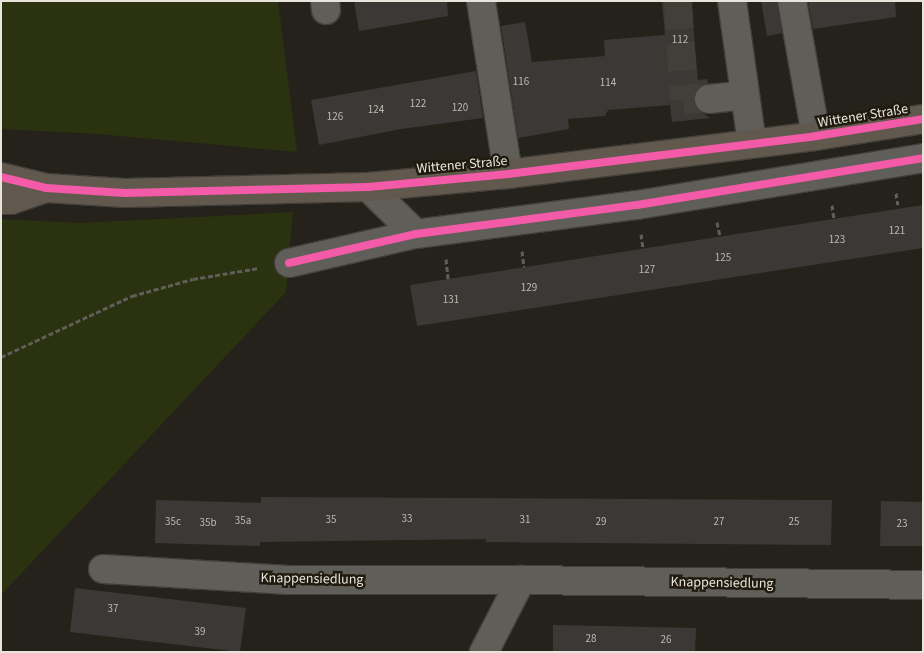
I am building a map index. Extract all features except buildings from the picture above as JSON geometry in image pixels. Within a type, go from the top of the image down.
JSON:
[{"type":"main road","name":"Wittener Straße","points":[[1,177],[46,188],[125,193],[368,187],[508,174],[816,136],[923,119]]},
{"type":"main road","name":"Wittener Straße","points":[[1,200],[11,200],[46,188]]},
{"type":"street","points":[[481,1],[508,174]]},
{"type":"street","points":[[732,1],[752,144]]},
{"type":"street","points":[[792,1],[816,136]]},
{"type":"street","points":[[709,99],[745,95]]},
{"type":"street","points":[[289,263],[416,234],[637,205],[923,158]]},
{"type":"street","points":[[368,187],[416,234]]},
{"type":"street","name":"Knappensiedlung","points":[[103,569],[289,580],[521,580],[923,585]]},
{"type":"street","points":[[484,652],[521,580]]},
{"type":"path","points":[[1,356],[132,296],[193,279],[289,263]]},
{"type":"green space","points":[[1,1],[278,1],[297,152],[97,134],[1,129]]},
{"type":"green space","points":[[293,212],[286,292],[1,595],[1,219],[79,223]]},
{"type":"tunnel","points":[[678,1],[684,100],[709,99]]},
{"type":"cycle path","points":[[1,177],[46,188],[125,193],[368,187],[508,174],[816,136],[923,119]]},
{"type":"cycle path","points":[[289,263],[416,234],[637,205],[923,158]]}]
